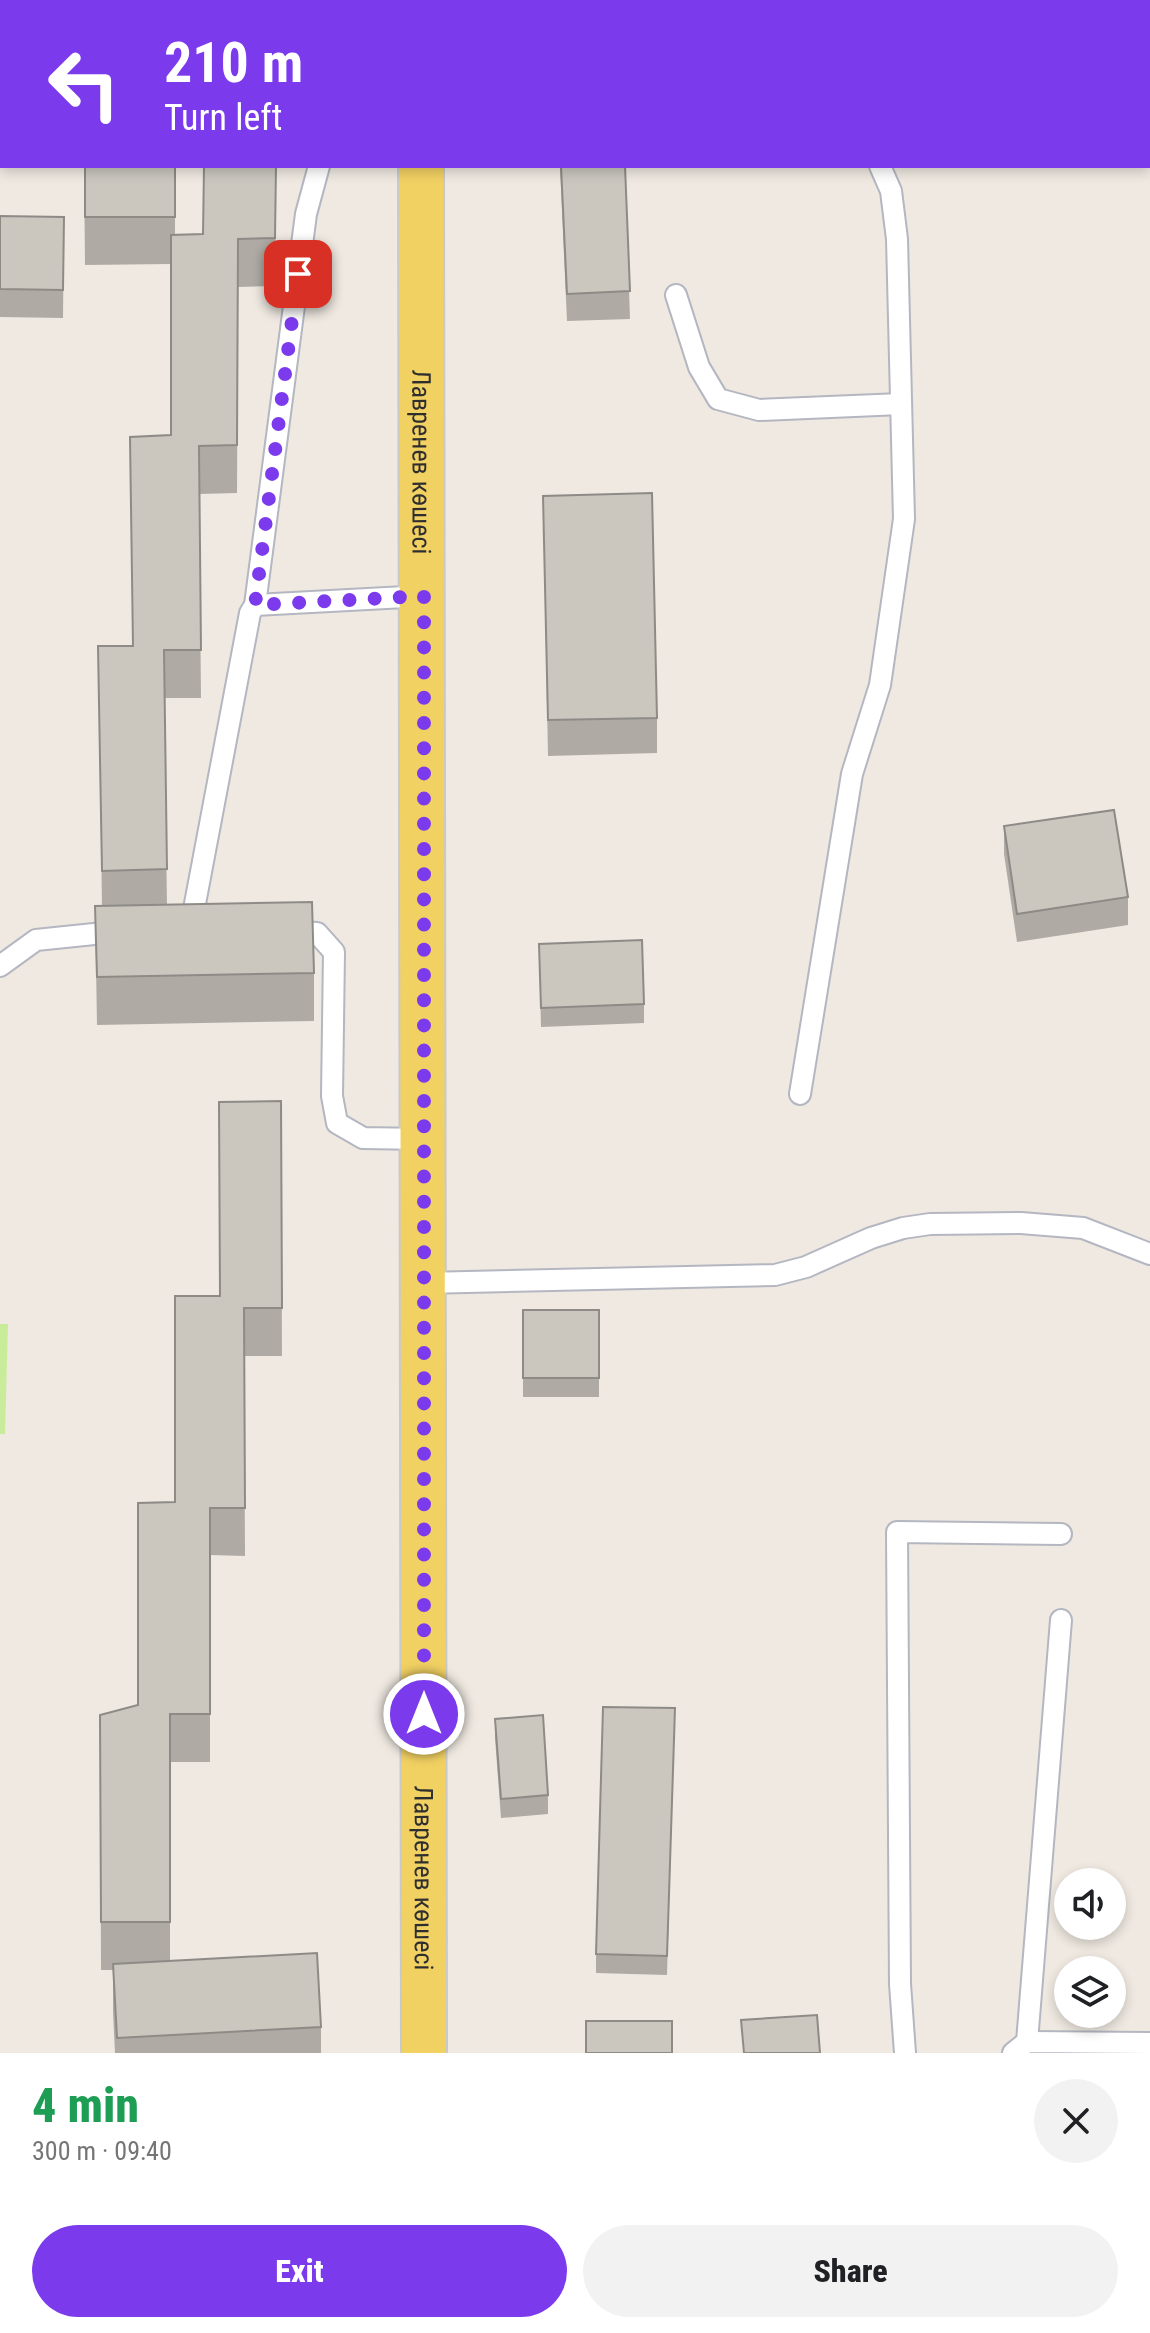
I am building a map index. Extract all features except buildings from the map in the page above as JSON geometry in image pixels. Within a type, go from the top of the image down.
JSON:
[{"type":"main road","name":"Лавренев көшесі","points":[[421,168],[424,2053]]},
{"type":"lane","points":[[217,930],[182,932],[250,613],[255,605],[306,214],[318,168]]},
{"type":"lane","points":[[800,1094],[852,774],[880,685],[904,519],[897,239],[891,191],[881,168]]},
{"type":"lane","points":[[676,295],[699,367],[718,399],[759,410],[901,404]]},
{"type":"lane","points":[[255,605],[424,596]]},
{"type":"lane","points":[[273,929],[317,933],[334,952],[332,1096],[337,1123],[363,1138],[424,1139]]},
{"type":"lane","points":[[0,966],[36,940],[110,931],[148,931]]},
{"type":"lane","points":[[424,1283],[775,1275],[806,1267],[871,1238],[930,1224],[1021,1223],[1083,1228],[1150,1254]]},
{"type":"lane","points":[[905,2053],[900,1984],[897,1532],[1061,1534]]},
{"type":"lane","points":[[1061,1620],[1020,2047],[1150,2043]]},
{"type":"green space","points":[[0,1324],[8,1324],[5,1434],[0,1434]]},
{"type":"route","points":[[298,274],[255,605],[424,596],[424,1714]]}]
